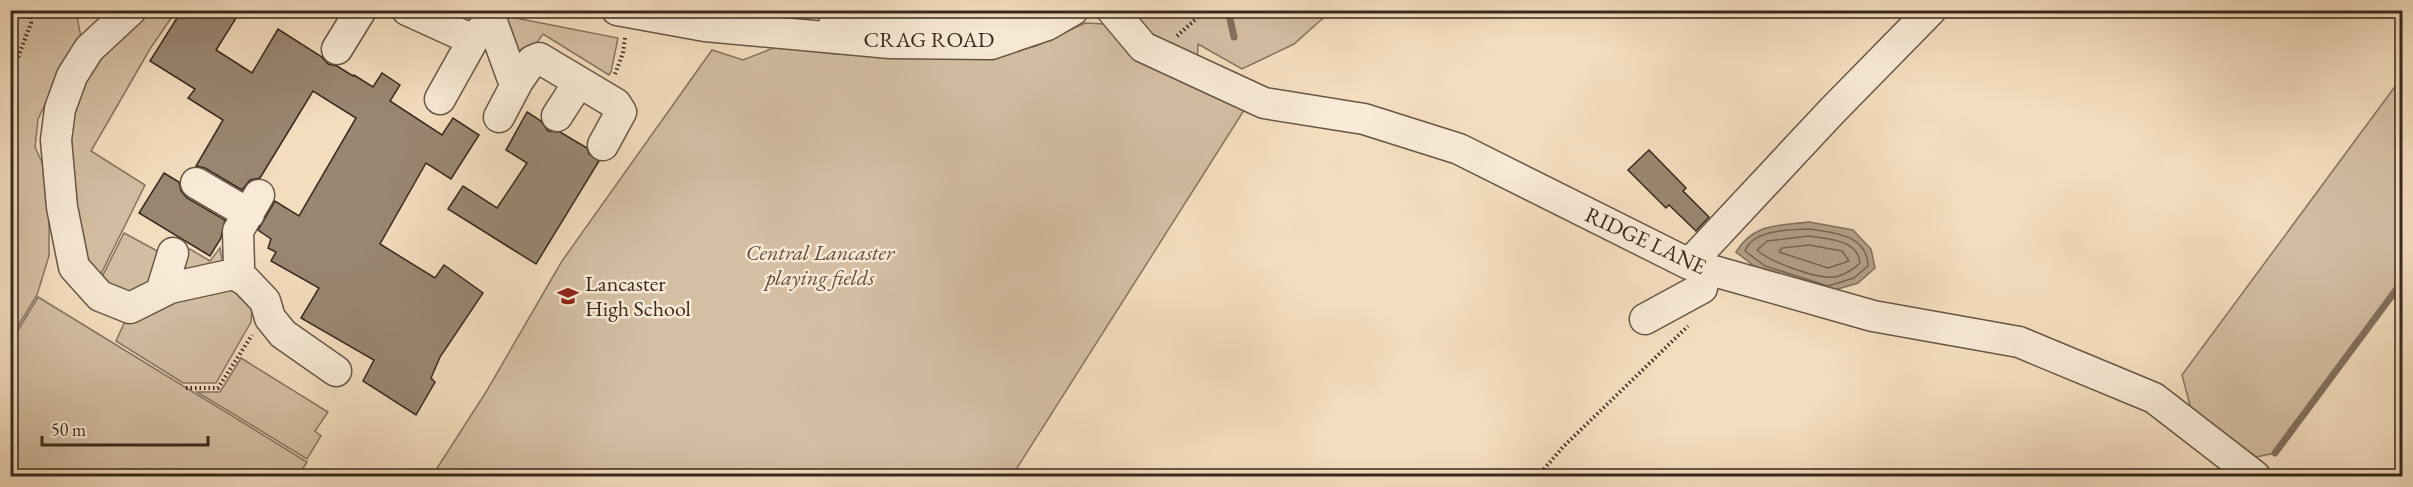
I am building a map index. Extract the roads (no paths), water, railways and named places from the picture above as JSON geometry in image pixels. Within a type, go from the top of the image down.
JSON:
[{"type":"street","points":[[131,10],[89,49],[72,76],[60,109],[56,140],[62,207],[74,267],[100,296],[130,308],[170,288],[234,274],[246,281],[265,301],[270,318],[283,334],[336,371]]},
{"type":"street","points":[[407,10],[486,24]]},
{"type":"street","name":"CRAG ROAD","points":[[618,10],[705,26],[796,26],[897,19],[974,18],[1011,10]]},
{"type":"street","name":"CRAG ROAD","points":[[796,26],[890,44],[991,44],[1047,25],[1073,10]]},
{"type":"street","name":"RIDGE LANE","points":[[1112,10],[1143,47],[1264,103],[1364,119],[1459,149],[1698,266],[1873,316],[2019,342],[2154,398],[2254,477]]},
{"type":"street","points":[[1645,319],[1702,288],[1698,266],[1832,111],[1930,10]]},
{"type":"street","points":[[337,49],[352,13]]},
{"type":"street","points":[[486,24],[512,78],[518,81]]},
{"type":"street","points":[[440,99],[486,24]]},
{"type":"street","points":[[499,117],[518,81],[532,61],[539,58],[616,104],[621,112],[603,145]]},
{"type":"street","points":[[557,116],[579,82]]},
{"type":"street","points":[[196,183],[254,205],[238,231],[239,266],[234,274]]},
{"type":"street","points":[[161,292],[173,253]]},
{"type":"water","points":[[1809,222],[1853,230],[1871,249],[1875,268],[1858,283],[1828,292],[1762,272],[1736,252],[1743,243],[1759,231]]},
{"type":"waterway","points":[[1228,10],[1234,37]]},
{"type":"waterway","points":[[2275,453],[2402,282]]},
{"type":"place","name":"Lancaster High School","points":[[568,296]]},
{"type":"park label","name":"Central Lancaster playing fields","points":[[820,264]]}]
